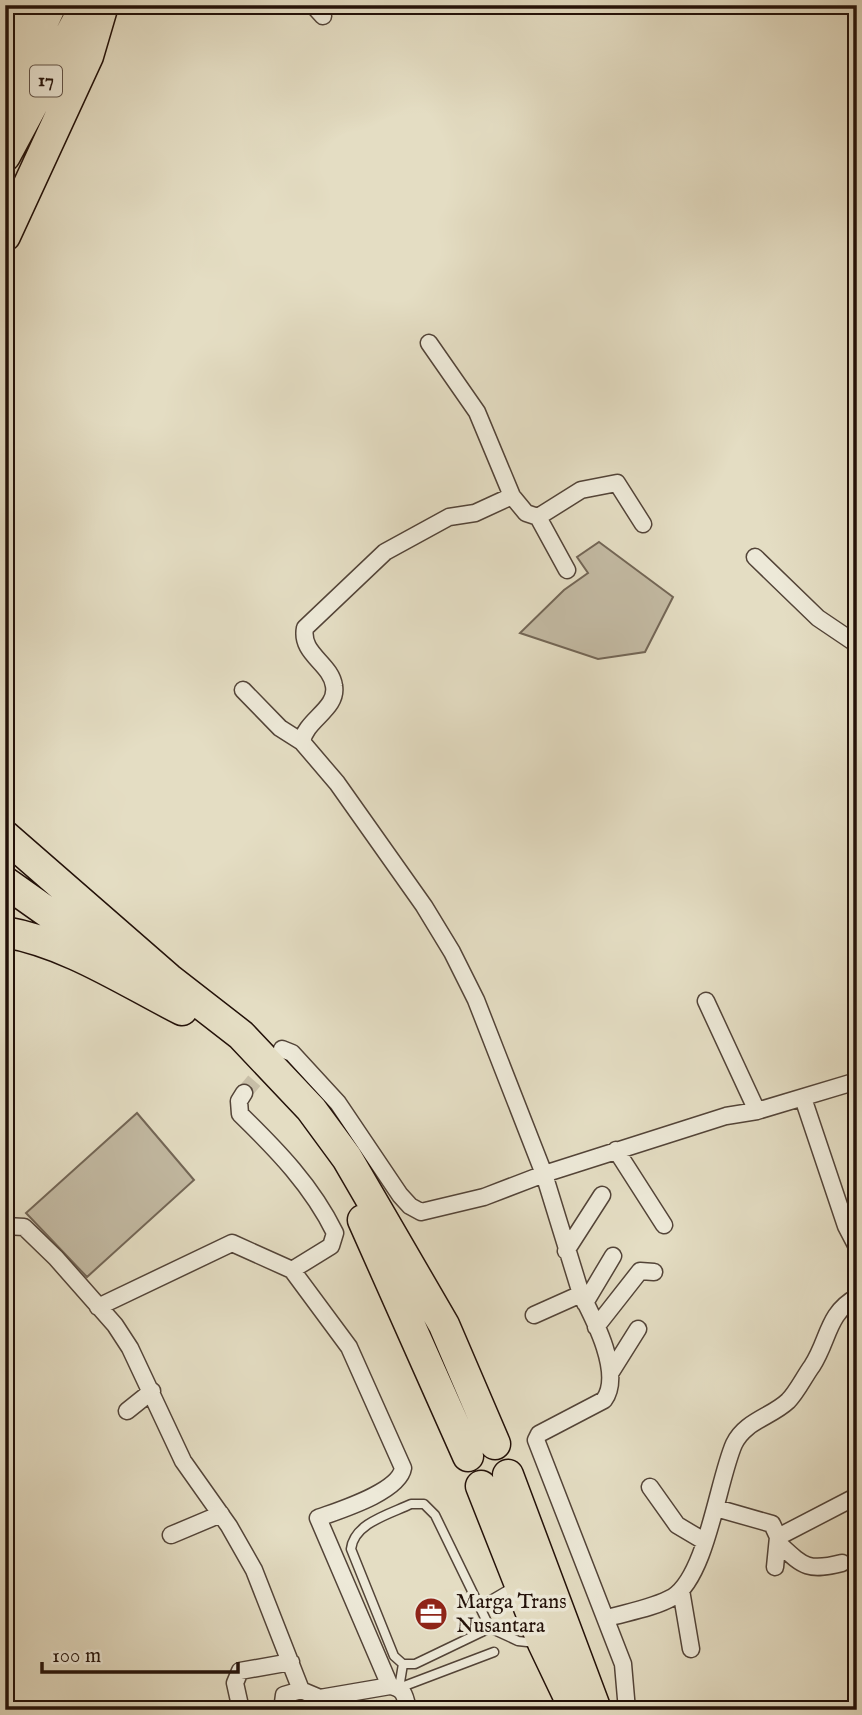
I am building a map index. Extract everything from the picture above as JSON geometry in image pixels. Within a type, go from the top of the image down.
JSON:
[{"type":"highway","points":[[5,41],[25,5]]},
{"type":"highway","name":"17","points":[[5,103],[51,5]]},
{"type":"highway","name":"17","points":[[5,156],[86,5]]},
{"type":"highway","points":[[5,236],[88,56],[103,5]]},
{"type":"highway","points":[[5,836],[169,979]]},
{"type":"highway","points":[[5,863],[169,979],[241,1035],[311,1109],[347,1158],[444,1325],[481,1450],[367,1226],[329,1163],[290,1113],[182,1010],[5,882]]},
{"type":"highway","points":[[5,932],[32,937],[65,950],[182,1010]]},
{"type":"highway","points":[[575,1710],[519,1584],[495,1481],[596,1710]]},
{"type":"street","points":[[429,344],[477,412],[512,496],[526,513],[538,517],[568,570]]},
{"type":"street","points":[[538,517],[581,490],[617,483],[643,524]]},
{"type":"street","points":[[302,742],[303,732],[333,700],[335,690],[333,678],[306,645],[305,628],[385,552],[449,517],[475,513],[512,496]]},
{"type":"street","points":[[755,557],[818,618],[856,638],[857,667]]},
{"type":"street","points":[[243,690],[280,728],[302,742],[337,783],[452,952],[476,1000],[544,1174],[566,1251],[611,1372],[610,1389],[604,1400],[539,1434],[536,1440],[607,1618],[622,1664],[626,1710]]},
{"type":"street","points":[[706,1001],[757,1111]]},
{"type":"street","points":[[282,1049],[292,1053],[338,1103],[400,1195],[410,1206],[421,1212],[484,1197],[544,1174],[726,1116],[757,1111],[857,1081]]},
{"type":"street","points":[[244,1093],[239,1101],[240,1114],[280,1153],[321,1205],[335,1233],[331,1246],[292,1270]]},
{"type":"street","points":[[803,1098],[842,1215],[857,1247]]},
{"type":"street","points":[[616,1150],[664,1225]]},
{"type":"street","points":[[566,1251],[602,1195]]},
{"type":"street","points":[[5,1226],[24,1227],[56,1258],[122,1335],[152,1391],[183,1461],[221,1514],[254,1570],[301,1690]]},
{"type":"street","points":[[98,1307],[232,1243],[292,1270],[349,1347],[403,1468],[398,1480],[360,1503],[318,1518],[394,1687]]},
{"type":"street","points":[[534,1315],[583,1299],[613,1256]]},
{"type":"street","points":[[596,1327],[640,1271],[654,1272]]},
{"type":"street","points":[[607,1618],[659,1603],[681,1590],[704,1541],[735,1443],[747,1427],[788,1401],[823,1348],[828,1324],[842,1305],[857,1297]]},
{"type":"street","points":[[611,1372],[638,1329]]},
{"type":"street","points":[[127,1411],[152,1391]]},
{"type":"street","points":[[650,1488],[677,1525],[704,1541]]},
{"type":"street","points":[[778,1540],[857,1496]]},
{"type":"street","points":[[716,1508],[772,1524],[778,1540],[801,1564],[810,1568],[842,1563]]},
{"type":"street","points":[[171,1535],[221,1514]]},
{"type":"street","points":[[775,1567],[778,1540]]},
{"type":"street","points":[[681,1590],[691,1648]]},
{"type":"street","points":[[241,1710],[235,1683],[240,1671],[291,1661]]},
{"type":"street","points":[[282,1710],[284,1695],[301,1690],[320,1698],[394,1687],[404,1692],[408,1710]]},
{"type":"lane","points":[[490,1628],[415,1664],[403,1664],[394,1656],[351,1549],[353,1537],[362,1528],[411,1504],[424,1504],[435,1515],[490,1628],[518,1642],[543,1643]]},
{"type":"lane","points":[[479,1607],[519,1584]]},
{"type":"lane","points":[[394,1687],[494,1652]]},
{"type":"lane","points":[[394,1687],[403,1664]]},
{"type":"shaded area","points":[[599,542],[673,597],[645,652],[598,659],[520,633],[564,590],[588,573],[577,557]]},
{"type":"shaded area","points":[[137,1113],[194,1180],[87,1277],[26,1213]]},
{"type":"tunnel","points":[[244,1093],[272,1060]]},
{"type":"place","name":"Marga Trans Nusantara","points":[[431,1614]]}]
